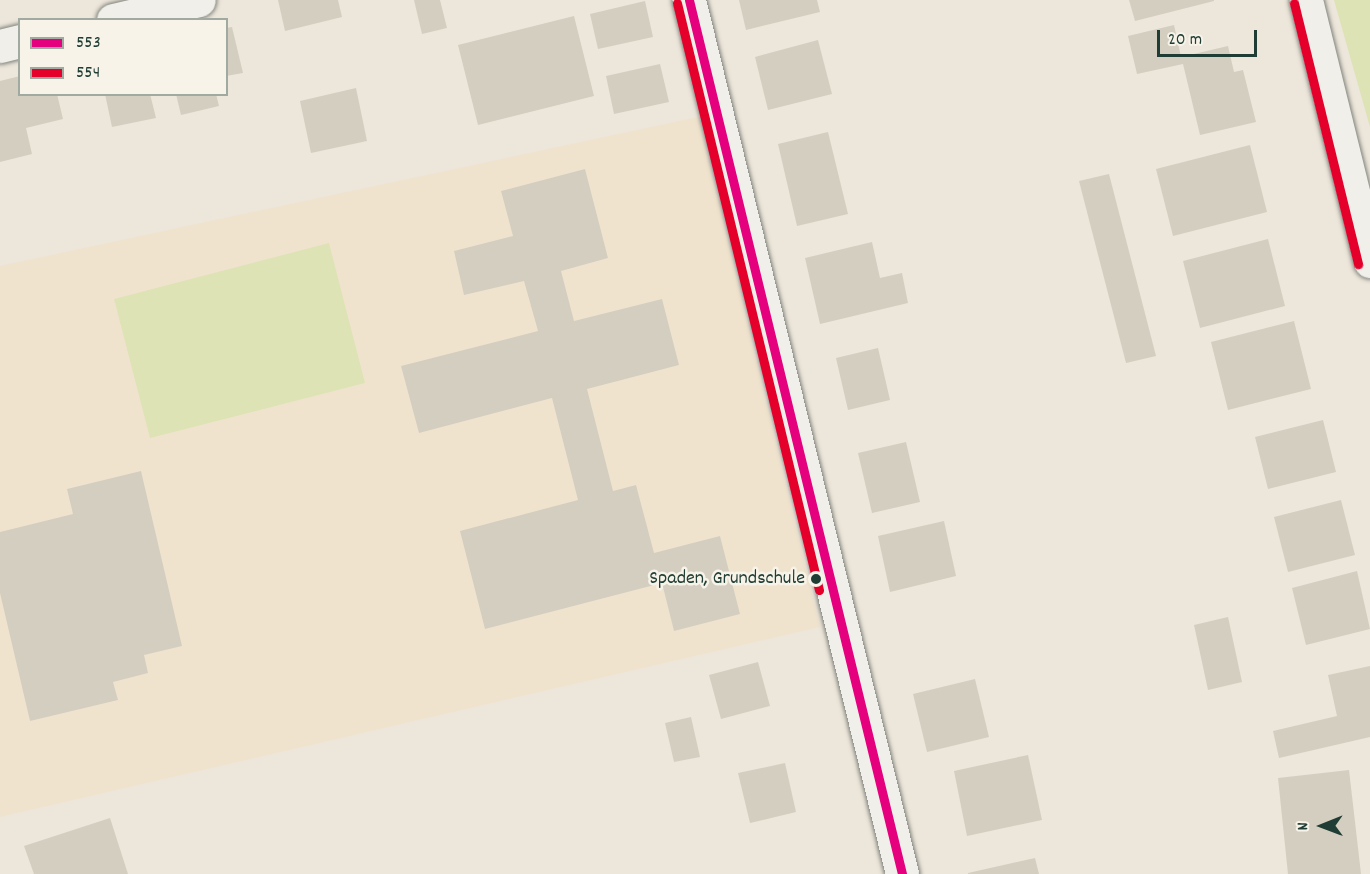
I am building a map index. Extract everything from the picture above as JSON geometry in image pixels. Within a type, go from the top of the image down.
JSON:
[{"type":"street","points":[[122,18],[199,0]]},
{"type":"street","points":[[689,0],[902,874]]},
{"type":"street","points":[[1306,0],[1370,261]]},
{"type":"street","points":[[0,46],[18,42]]},
{"type":"shaded area","points":[[698,117],[820,627],[0,817],[0,266]]},
{"type":"green space","points":[[1334,0],[1370,0],[1370,127]]},
{"type":"green space","points":[[329,243],[365,383],[150,438],[114,299]]},
{"type":"building","points":[[278,0],[338,0],[342,17],[285,31]]},
{"type":"building","points":[[414,0],[440,0],[447,28],[422,34]]},
{"type":"building","points":[[739,0],[817,0],[820,12],[746,30]]},
{"type":"building","points":[[1129,0],[1214,0],[1214,1],[1135,21]]},
{"type":"building","points":[[645,1],[653,37],[598,49],[590,14]]},
{"type":"building","points":[[574,16],[594,96],[478,125],[458,45]]},
{"type":"building","points":[[1174,25],[1181,57],[1228,46],[1234,72],[1243,70],[1256,122],[1200,135],[1183,64],[1137,74],[1128,36]]},
{"type":"building","points":[[232,27],[243,73],[228,76],[228,28]]},
{"type":"building","points":[[818,40],[832,94],[768,110],[755,57]]},
{"type":"building","points":[[660,64],[669,102],[614,114],[606,76]]},
{"type":"building","points":[[18,76],[18,96],[57,96],[63,119],[26,128],[32,154],[0,162],[0,81]]},
{"type":"building","points":[[356,88],[367,141],[311,153],[300,101]]},
{"type":"building","points":[[105,96],[150,96],[156,118],[112,127]]},
{"type":"building","points":[[176,96],[216,96],[219,106],[181,115]]},
{"type":"building","points":[[828,132],[848,214],[797,226],[778,144]]},
{"type":"building","points":[[1250,145],[1267,212],[1173,236],[1156,169]]},
{"type":"building","points":[[585,169],[608,258],[561,271],[574,321],[662,299],[679,365],[587,389],[613,491],[636,485],[654,553],[720,536],[740,614],[674,631],[662,583],[485,629],[460,531],[578,500],[552,398],[419,433],[401,366],[538,331],[524,281],[464,295],[454,251],[513,236],[501,191]]},
{"type":"building","points":[[1109,174],[1156,356],[1126,363],[1079,181]]},
{"type":"building","points":[[1268,239],[1285,306],[1200,328],[1183,261]]},
{"type":"building","points":[[872,242],[880,278],[902,273],[908,303],[820,324],[805,258]]},
{"type":"building","points":[[1294,321],[1311,389],[1228,410],[1211,342]]},
{"type":"building","points":[[878,348],[890,400],[848,410],[836,358]]},
{"type":"building","points":[[1323,420],[1336,472],[1268,489],[1255,437]]},
{"type":"building","points":[[906,442],[920,502],[872,513],[858,453]]},
{"type":"building","points":[[141,471],[182,646],[144,655],[148,673],[113,682],[118,700],[30,721],[0,593],[0,532],[73,514],[67,489]]},
{"type":"building","points":[[1341,500],[1355,555],[1288,572],[1274,517]]},
{"type":"building","points":[[944,521],[956,576],[890,592],[878,536]]},
{"type":"building","points":[[1357,571],[1370,629],[1306,645],[1292,588]]},
{"type":"building","points":[[1228,617],[1242,682],[1208,690],[1194,625]]},
{"type":"building","points":[[758,662],[770,706],[721,719],[709,675]]},
{"type":"building","points":[[1370,666],[1370,737],[1279,758],[1273,731],[1337,716],[1328,675]]},
{"type":"building","points":[[975,679],[989,737],[927,752],[913,694]]},
{"type":"building","points":[[691,717],[700,757],[674,762],[665,723]]},
{"type":"building","points":[[1028,755],[1042,820],[967,836],[954,771]]},
{"type":"building","points":[[785,763],[796,812],[750,823],[738,773]]},
{"type":"building","points":[[1349,770],[1361,874],[1288,874],[1278,778]]},
{"type":"building","points":[[110,818],[128,874],[34,874],[24,846]]},
{"type":"building","points":[[1035,858],[1039,874],[968,874],[968,873]]},
{"type":"transit line","name":"553","points":[[689,0],[902,874]]},
{"type":"transit line","name":"554","points":[[677,3],[819,590]]},
{"type":"transit line","name":"554","points":[[1294,3],[1358,264]]},
{"type":"place","name":"Spaden, Grundschule","points":[[816,579]]}]
